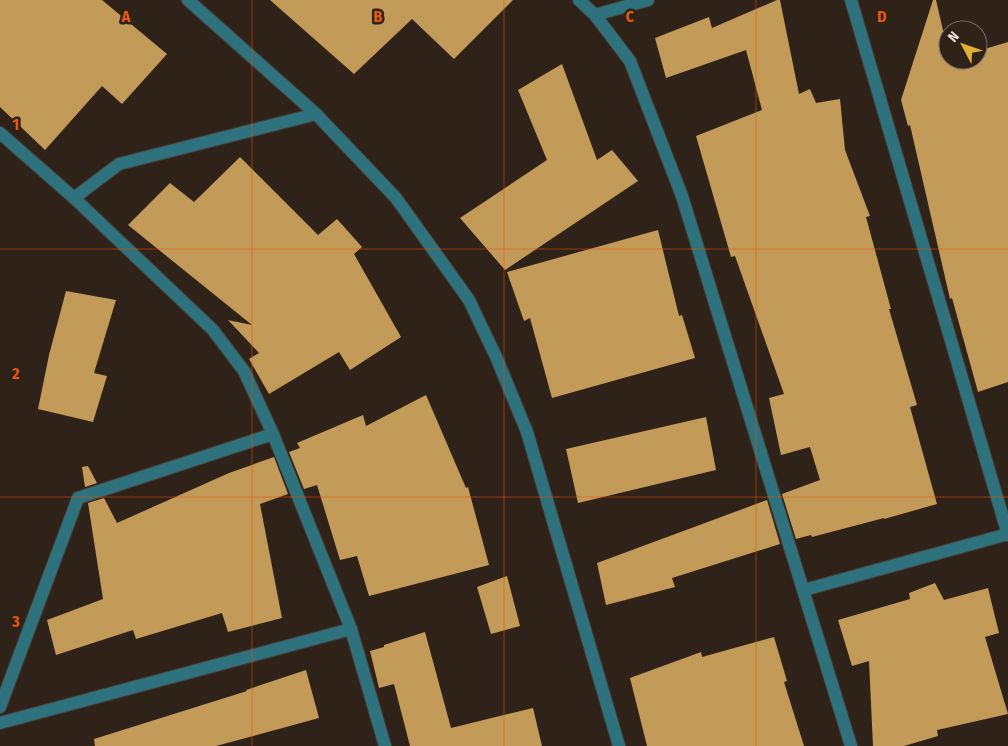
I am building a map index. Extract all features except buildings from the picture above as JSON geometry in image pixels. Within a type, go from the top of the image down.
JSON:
[{"type":"street","points":[[188,0],[316,114],[396,198],[468,300],[489,342],[528,432],[619,746]]},
{"type":"street","points":[[579,0],[595,15],[630,60],[682,196],[851,746]]},
{"type":"street","points":[[595,15],[648,0]]},
{"type":"street","points":[[804,590],[1008,534],[851,0]]},
{"type":"street","points":[[74,198],[119,164],[316,114]]},
{"type":"street","points":[[0,133],[74,198],[213,330],[244,371],[273,434],[351,629],[385,746]]},
{"type":"street","points":[[0,707],[78,498],[273,434]]},
{"type":"street","points":[[0,723],[351,629]]}]
